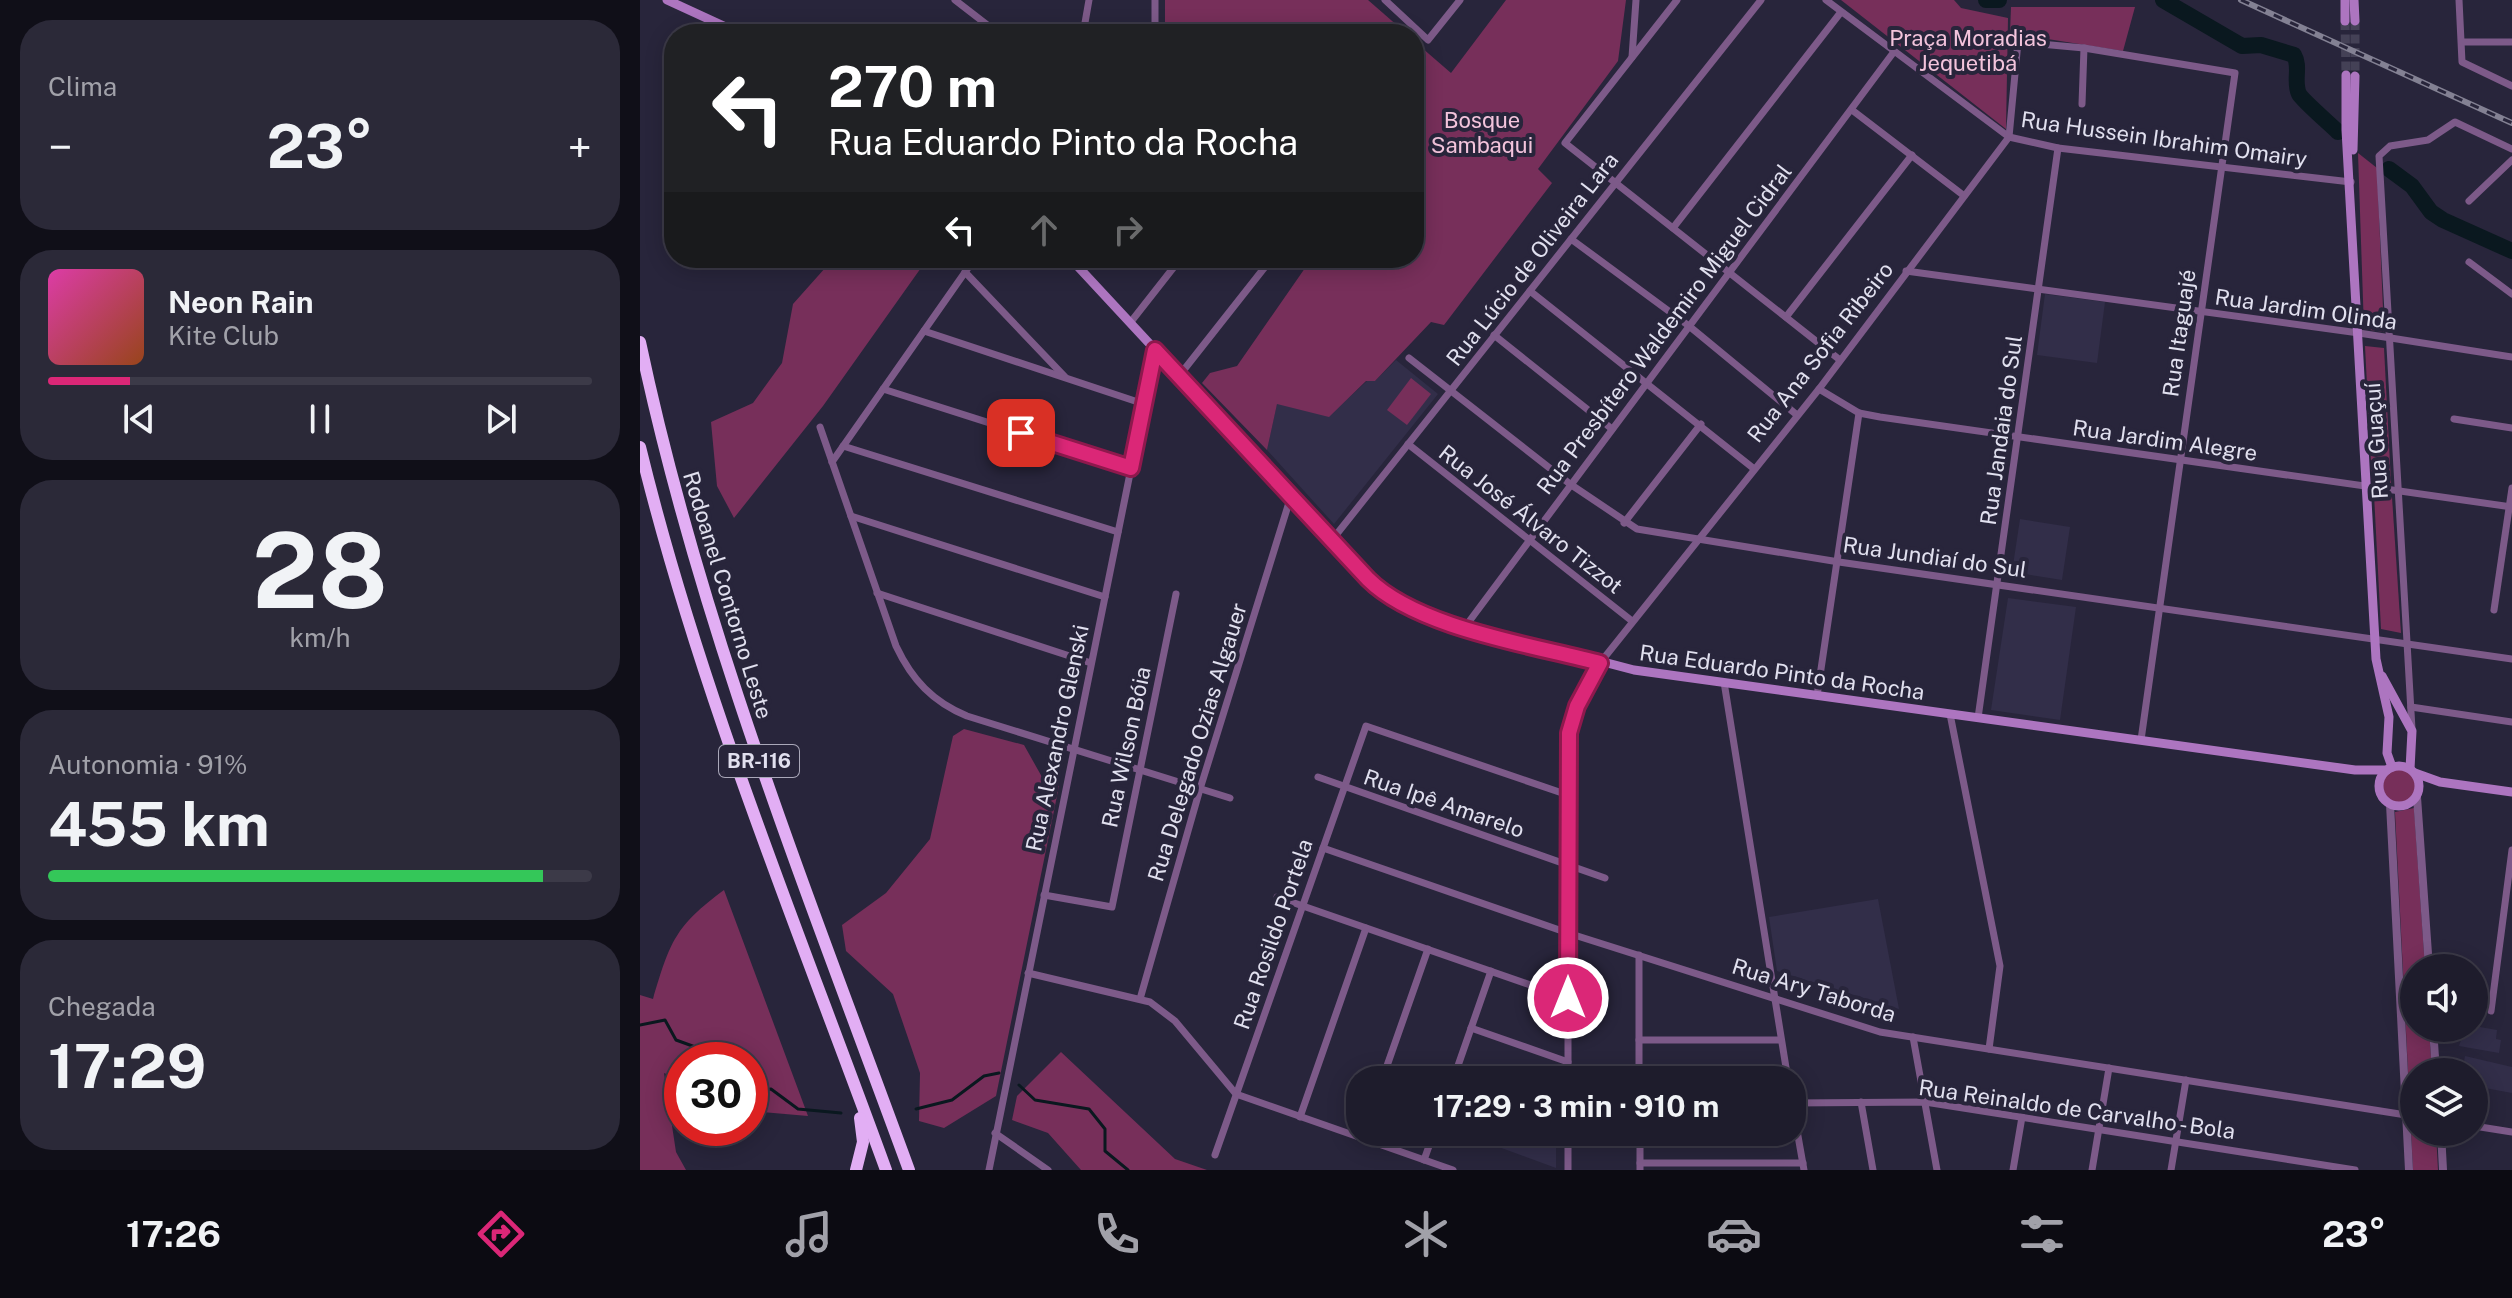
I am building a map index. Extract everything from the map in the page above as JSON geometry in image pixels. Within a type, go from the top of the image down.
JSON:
[{"type":"highway","name":"Rodoanel Contorno Leste","points":[[640,342],[682,521],[727,667],[909,1170]]},
{"type":"highway","name":"Rodoanel Contorno Leste","points":[[640,447],[670,562],[712,694],[886,1170]]},
{"type":"highway","points":[[850,1072],[863,1134],[856,1170]]},
{"type":"main road","points":[[667,0],[719,24]]},
{"type":"main road","points":[[2345,0],[2350,21],[2354,0]]},
{"type":"main road","name":"Rua Guaçuí","points":[[2351,75],[2346,130],[2352,182],[2375,637],[2377,666],[2389,717],[2387,753],[2390,769]]},
{"type":"main road","name":"Rua Eduardo Pinto da Rocha","points":[[1079,268],[1332,540],[1394,601],[1417,613],[1600,663],[2359,770],[2390,769]]},
{"type":"main road","name":"Rua Guaçuí","points":[[2377,666],[2412,731],[2412,771]]},
{"type":"main road","points":[[2389,717],[2401,718],[2412,731]]},
{"type":"main road","points":[[2359,770],[2377,765],[2387,753]]},
{"type":"main road","points":[[2440,782],[2402,806],[2390,804],[2379,788],[2390,769],[2412,771],[2440,782],[2512,792]]},
{"type":"main road","name":"Rua Eduardo Pinto da Rocha","points":[[2359,770],[2379,788]]},
{"type":"main road","points":[[2412,771],[2417,795]]},
{"type":"street","points":[[955,0],[986,24]]},
{"type":"street","points":[[1085,24],[1089,0]]},
{"type":"street","points":[[1155,0],[1155,24]]},
{"type":"street","points":[[1385,0],[1411,24]]},
{"type":"street","points":[[1424,36],[1428,40],[1460,0]]},
{"type":"street","points":[[1632,60],[1636,0]]},
{"type":"street","points":[[1677,0],[1565,143],[1840,360]]},
{"type":"street","name":"Rua Lúcio de Oliveira Lara","points":[[1332,540],[1761,0]]},
{"type":"street","name":"Rua Hussein Ibrahim Omairy","points":[[1826,0],[2009,137],[2058,148],[2352,182]]},
{"type":"street","points":[[2459,0],[2462,62],[2512,86]]},
{"type":"street","points":[[1673,228],[1841,12]]},
{"type":"street","points":[[2009,137],[2018,42],[2084,48],[2082,104]]},
{"type":"street","points":[[2462,42],[2512,42]]},
{"type":"street","name":"Rua Itaguajé","points":[[2084,48],[2235,73],[2141,740]]},
{"type":"street","name":"Rua Presbítero Waldemiro Miguel Cidral","points":[[1465,627],[1893,53]]},
{"type":"street","points":[[1852,110],[1963,195]]},
{"type":"street","name":"Rua Guaçuí","points":[[2412,731],[2379,160],[2382,150],[2428,140],[2451,122],[2458,122],[2512,149]]},
{"type":"street","name":"Rua Ana Sofia Ribeiro","points":[[1568,1066],[1571,724],[1600,663],[1819,389],[2009,137]]},
{"type":"street","name":"Rua Jandaia do Sul","points":[[1978,718],[2058,148]]},
{"type":"street","points":[[1786,317],[1912,155]]},
{"type":"street","points":[[2469,201],[2512,160]]},
{"type":"street","points":[[1571,239],[1689,326],[1797,415]]},
{"type":"street","points":[[2469,262],[2512,294]]},
{"type":"street","points":[[832,462],[968,268]]},
{"type":"street","points":[[1130,323],[1173,268]]},
{"type":"street","points":[[1179,376],[1264,268]]},
{"type":"street","name":"Rua Jardim Olinda","points":[[1906,271],[2512,357]]},
{"type":"street","points":[[965,272],[1067,378]]},
{"type":"street","points":[[1530,291],[1648,381],[1753,468]]},
{"type":"street","points":[[924,331],[1144,404]]},
{"type":"street","points":[[1494,335],[1612,429]]},
{"type":"street","name":"Rua Alexandro Glenski","points":[[989,1170],[1155,350]]},
{"type":"street","name":"Rua Jundiaí do Sul","points":[[1409,358],[1570,484],[1637,529],[1839,562],[2512,659]]},
{"type":"street","points":[[883,389],[1131,468]]},
{"type":"street","name":"Rua Jardim Alegre","points":[[1819,389],[1859,413],[2367,488],[2511,506]]},
{"type":"street","points":[[1817,696],[1859,413]]},
{"type":"street","points":[[2454,419],[2512,428]]},
{"type":"street","points":[[1624,523],[1701,424]]},
{"type":"street","points":[[820,427],[901,656],[933,698],[967,716],[1230,798]]},
{"type":"street","name":"Rua José Álvaro Tizzot","points":[[1408,444],[1632,621]]},
{"type":"street","points":[[843,446],[1118,532]]},
{"type":"street","points":[[2494,610],[2512,488]]},
{"type":"street","name":"Rua Delegado Ozias Algauer","points":[[1140,999],[1200,789],[1291,496]]},
{"type":"street","points":[[851,516],[1105,597]]},
{"type":"street","points":[[877,593],[1091,663]]},
{"type":"street","name":"Rua Wilson Bóia","points":[[1044,895],[1112,907],[1176,594]]},
{"type":"street","points":[[1724,682],[1785,1066]]},
{"type":"street","points":[[2411,707],[2512,722]]},
{"type":"street","points":[[1950,714],[2000,966],[1989,1049]]},
{"type":"street","name":"Rua Rosildo Portela","points":[[1215,1155],[1366,726],[1568,795]]},
{"type":"street","name":"Rua Ipê Amarelo","points":[[1318,777],[1605,878]]},
{"type":"street","points":[[2417,795],[2428,954]]},
{"type":"street","points":[[2390,804],[2403,1058]]},
{"type":"street","name":"Rua Ary Taborda","points":[[1323,848],[1568,933],[1880,1032],[2400,1114]]},
{"type":"street","points":[[2491,1011],[2512,850]]},
{"type":"street","points":[[1277,897],[1568,998]]},
{"type":"street","points":[[1300,1117],[1366,928]]},
{"type":"street","points":[[1387,1066],[1428,949]]},
{"type":"street","points":[[1639,955],[1639,1066]]},
{"type":"street","points":[[1458,1066],[1491,971]]},
{"type":"street","points":[[1028,973],[1140,999],[1166,1012],[1236,1094],[1346,1130]]},
{"type":"street","points":[[1471,1028],[1568,1062]]},
{"type":"street","points":[[1913,1037],[1937,1170]]},
{"type":"street","points":[[1639,1040],[1780,1040]]},
{"type":"street","points":[[2092,1170],[2109,1068]]},
{"type":"street","points":[[2171,1170],[2186,1080]]},
{"type":"street","points":[[1861,1102],[1873,1170]]},
{"type":"street","name":"Rua Reinaldo de Carvalho - Bola","points":[[1806,1103],[1925,1102],[2355,1170]]},
{"type":"street","points":[[2013,1170],[2022,1117]]},
{"type":"street","points":[[2488,1128],[2512,1132]]},
{"type":"street","points":[[995,1133],[1048,1170]]},
{"type":"street","points":[[1390,1146],[1453,1170]]},
{"type":"street","points":[[1424,1160],[1429,1146]]},
{"type":"street","points":[[1568,1146],[1568,1170]]},
{"type":"street","points":[[1640,1166],[1804,1166],[1800,1146]]},
{"type":"street","points":[[2408,1146],[2409,1170]]},
{"type":"street","points":[[2442,1146],[2443,1170]]},
{"type":"shaded area","points":[[2045,294],[2105,302],[2097,363],[2037,355]]},
{"type":"shaded area","points":[[1396,360],[1438,394],[1334,524],[1267,450],[1277,403],[1329,416],[1367,381],[1375,381]]},
{"type":"shaded area","points":[[2020,519],[2070,527],[2062,580],[2012,572]]},
{"type":"shaded area","points":[[2008,598],[2076,607],[2060,720],[1991,710]]},
{"type":"shaded area","points":[[1878,899],[1899,1009],[1777,971],[1769,917]]},
{"type":"shaded area","points":[[2488,1028],[2497,1030],[2496,1039],[2501,1040],[2499,1053],[2459,1046],[2460,1042],[2488,1042]]},
{"type":"shaded area","points":[[2488,1061],[2512,1067],[2512,1093],[2488,1089]]},
{"type":"shaded area","points":[[1496,1146],[1556,1146],[1556,1168]]},
{"type":"green space","points":[[1165,0],[1368,0],[1396,24],[1165,24]]},
{"type":"green space","name":"Bosque Sambaqui","points":[[1506,0],[1626,0],[1618,61],[1538,169],[1552,183],[1444,325],[1431,322],[1375,381],[1366,381],[1329,417],[1277,404],[1267,450],[1202,383],[1210,373],[1237,366],[1305,268],[1424,268],[1424,50],[1451,73]]},
{"type":"green space","name":"Praça Moradias Jequetibá","points":[[1841,0],[1954,0],[1961,8],[2008,18],[2006,129]]},
{"type":"green space","points":[[2011,7],[2135,7],[2123,51],[2010,33]]},
{"type":"green space","points":[[2358,153],[2377,168],[2384,332],[2364,329]]},
{"type":"green space","points":[[825,268],[921,268],[823,406],[734,518],[717,486],[711,422],[753,403],[782,363],[793,304]]},
{"type":"green space","points":[[2365,346],[2384,348],[2391,483],[2372,481]]},
{"type":"green space","points":[[1411,378],[1431,394],[1407,425],[1387,410]]},
{"type":"green space","points":[[2374,494],[2392,497],[2401,633],[2381,629]]},
{"type":"green space","points":[[964,729],[1024,745],[1042,777],[1059,786],[996,1096],[944,1128],[919,1121],[920,1073],[893,994],[846,951],[842,925],[886,893],[930,839],[953,736]]},
{"type":"green space","points":[[2400,769],[2412,774],[2417,786],[2412,798],[2400,803],[2388,798],[2383,786],[2388,774]]},
{"type":"green space","points":[[2414,808],[2424,954],[2402,954],[2395,812]]},
{"type":"green space","points":[[724,890],[808,1116],[768,1113],[768,1042],[664,1042],[664,1146],[675,1146],[686,1170],[640,1170],[640,995],[653,999],[676,937]]},
{"type":"green space","points":[[2407,1042],[2430,1042],[2431,1058],[2407,1058]]},
{"type":"green space","points":[[1061,1052],[1175,1159],[1207,1170],[1081,1170],[1048,1133],[1012,1120],[1017,1096]]},
{"type":"green space","points":[[2412,1146],[2437,1146],[2438,1170],[2413,1170]]},
{"type":"waterway","points":[[1986,0],[1999,0]]},
{"type":"waterway","points":[[2163,0],[2242,46],[2261,45],[2294,55],[2299,94],[2338,132]]},
{"type":"waterway","points":[[2389,169],[2412,186],[2431,212],[2512,251]]},
{"type":"waterway","points":[[640,1025],[665,1020],[676,1040],[682,1042]]},
{"type":"waterway","points":[[916,1109],[952,1100],[984,1076],[999,1073]]},
{"type":"waterway","points":[[1019,1085],[1035,1100],[1089,1109],[1105,1129],[1105,1151],[1128,1170]]},
{"type":"waterway","points":[[768,1089],[798,1109],[841,1113]]},
{"type":"tunnel","points":[[2345,21],[2346,75]]},
{"type":"tunnel","points":[[2355,21],[2355,76]]},
{"type":"railway","points":[[2241,0],[2512,123]]},
{"type":"route","points":[[1021,433],[1131,468],[1155,350],[1384,594],[1428,617],[1600,663],[1577,706],[1569,733],[1568,998]]}]
